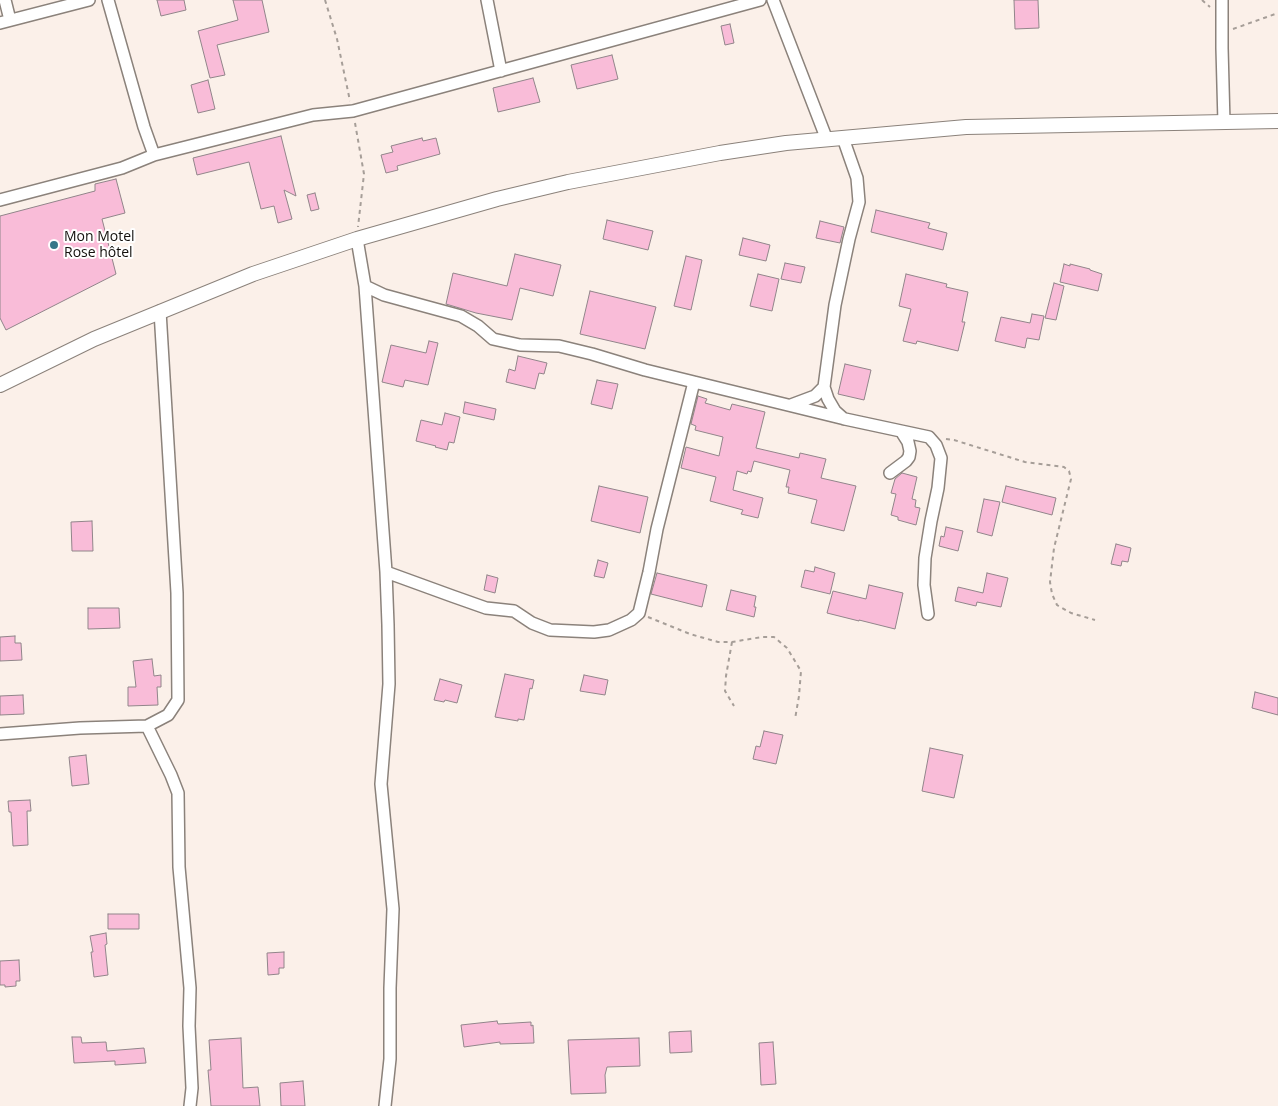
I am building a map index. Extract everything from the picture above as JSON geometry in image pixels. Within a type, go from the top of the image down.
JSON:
[{"type":"main road","points":[[0,385],[94,338],[254,274],[356,239],[497,199],[568,182],[720,153],[786,143],[966,127],[1278,121]]},
{"type":"street","points":[[5,0],[5,21],[89,0]]},
{"type":"street","points":[[108,0],[144,127],[154,155]]},
{"type":"street","points":[[487,0],[501,71]]},
{"type":"street","points":[[0,200],[122,168],[154,155],[313,115],[353,111],[760,0]]},
{"type":"street","points":[[773,0],[827,140]]},
{"type":"street","points":[[1222,0],[1224,122]]},
{"type":"street","points":[[843,138],[858,178],[859,202],[849,239],[836,305],[824,387],[835,411],[845,419]]},
{"type":"street","points":[[356,239],[365,286],[386,572],[389,684],[381,784],[393,909],[390,1059],[385,1106]]},
{"type":"street","points":[[365,286],[384,295],[461,316],[478,326],[493,339],[520,345],[559,346],[790,406],[929,436],[941,458],[938,488],[925,558],[924,585],[928,614]]},
{"type":"street","points":[[0,734],[80,728],[148,726],[168,714],[178,700],[177,593],[160,311]]},
{"type":"street","points":[[386,572],[486,608],[514,611],[532,623],[550,630],[594,632],[609,630],[632,620],[639,613],[694,382]]},
{"type":"street","points":[[790,406],[815,396],[824,387]]},
{"type":"street","points":[[890,473],[909,457],[908,442],[901,431]]},
{"type":"street","points":[[148,726],[178,793],[178,867],[190,988],[189,1026],[192,1088],[190,1106]]},
{"type":"path","points":[[1222,33],[1278,13]]},
{"type":"path","points":[[929,436],[954,440],[1025,462],[1064,467],[1069,471],[1071,479],[1051,568],[1050,582],[1052,594],[1057,605],[1071,613],[1095,620]]},
{"type":"path","points":[[639,613],[690,634],[718,642],[774,637],[787,648],[801,671],[795,719]]},
{"type":"path","points":[[732,642],[725,691],[734,706]]},
{"type":"building","points":[[157,0],[184,0],[186,10],[161,16]]},
{"type":"building","points":[[233,0],[262,0],[269,32],[217,45],[225,75],[210,78],[198,31],[238,20]]},
{"type":"building","points":[[1014,0],[1038,0],[1039,28],[1015,29]]},
{"type":"building","points":[[730,24],[734,43],[725,45],[721,26]]},
{"type":"building","points":[[612,55],[618,79],[577,89],[571,65]]},
{"type":"building","points":[[533,78],[540,102],[498,112],[493,88]]},
{"type":"building","points":[[208,80],[215,109],[198,113],[191,85]]},
{"type":"building","points":[[281,136],[296,196],[284,190],[292,219],[278,223],[274,206],[261,209],[249,162],[197,175],[193,158]]},
{"type":"building","points":[[422,138],[423,141],[436,138],[440,154],[397,166],[398,170],[386,173],[381,155],[393,152],[391,146]]},
{"type":"building","name":"Mon Motel Rose hôtel","points":[[116,179],[125,213],[102,219],[116,274],[6,330],[0,318],[0,216],[95,191],[95,184]]},
{"type":"building","points":[[315,193],[319,209],[311,211],[307,195]]},
{"type":"building","points":[[876,210],[930,223],[928,228],[947,233],[943,250],[871,232]]},
{"type":"building","points":[[607,220],[653,231],[648,250],[603,239]]},
{"type":"building","points":[[820,221],[844,227],[840,243],[816,238]]},
{"type":"building","points":[[743,238],[770,245],[766,261],[739,255]]},
{"type":"building","points":[[515,254],[561,265],[553,296],[520,288],[512,320],[476,313],[446,304],[453,273],[507,286]]},
{"type":"building","points":[[686,256],[702,260],[691,310],[674,306]]},
{"type":"building","points":[[785,263],[805,267],[801,283],[781,279]]},
{"type":"building","points":[[1064,264],[1090,269],[1102,274],[1098,291],[1060,282]]},
{"type":"building","points":[[758,274],[779,279],[772,311],[750,306]]},
{"type":"building","points":[[906,274],[947,284],[946,287],[968,292],[962,322],[965,322],[958,351],[917,341],[916,344],[903,341],[911,309],[899,306]]},
{"type":"building","points":[[1054,283],[1064,286],[1056,320],[1045,318]]},
{"type":"building","points":[[590,291],[656,307],[645,349],[580,334]]},
{"type":"building","points":[[1032,314],[1044,316],[1039,340],[1027,338],[1025,348],[995,341],[1001,317],[1030,323]]},
{"type":"building","points":[[429,341],[438,343],[428,385],[405,380],[403,387],[382,382],[391,345],[426,353]]},
{"type":"building","points":[[518,356],[547,363],[544,374],[539,373],[535,389],[506,382],[509,369],[515,371]]},
{"type":"building","points":[[845,364],[871,370],[864,400],[838,394]]},
{"type":"building","points":[[597,380],[618,384],[612,409],[591,404]]},
{"type":"building","points":[[698,396],[707,399],[705,403],[730,410],[732,404],[765,412],[756,448],[799,458],[800,453],[826,459],[821,478],[856,486],[844,531],[811,523],[817,500],[788,493],[789,487],[786,487],[790,470],[754,461],[751,472],[748,471],[747,474],[737,471],[733,490],[763,498],[758,518],[741,514],[743,510],[710,501],[716,477],[681,468],[686,447],[719,456],[723,437],[695,430],[696,426],[691,424]]},
{"type":"building","points":[[465,402],[496,409],[494,420],[463,413]]},
{"type":"building","points":[[445,413],[460,417],[454,443],[449,442],[447,450],[416,441],[421,420],[442,425]]},
{"type":"building","points":[[902,473],[917,477],[912,499],[916,500],[915,507],[920,508],[916,525],[898,520],[898,517],[891,515],[896,494],[891,493],[895,479]]},
{"type":"building","points":[[599,486],[648,497],[640,533],[591,521]]},
{"type":"building","points":[[1006,486],[1056,498],[1052,515],[1002,502]]},
{"type":"building","points":[[984,499],[1000,502],[992,536],[977,532]]},
{"type":"building","points":[[92,521],[93,551],[72,551],[71,522]]},
{"type":"building","points":[[946,527],[963,531],[958,551],[939,546],[941,536],[944,537]]},
{"type":"building","points":[[1116,544],[1131,548],[1128,562],[1122,561],[1121,566],[1111,564]]},
{"type":"building","points":[[598,560],[608,563],[604,578],[594,576]]},
{"type":"building","points":[[815,567],[835,573],[830,594],[801,587],[805,570],[814,572]]},
{"type":"building","points":[[657,573],[707,585],[702,607],[651,594]]},
{"type":"building","points":[[987,573],[1008,578],[1001,607],[977,602],[976,606],[955,601],[958,587],[983,593]]},
{"type":"building","points":[[487,575],[498,578],[495,593],[484,590]]},
{"type":"building","points":[[869,585],[903,593],[895,629],[827,613],[833,591],[866,599]]},
{"type":"building","points":[[731,590],[756,596],[754,617],[726,610]]},
{"type":"building","points":[[88,608],[119,608],[120,628],[88,629]]},
{"type":"building","points":[[15,636],[15,643],[21,643],[22,660],[0,661],[0,637]]},
{"type":"building","points":[[152,659],[154,676],[161,675],[161,687],[157,687],[158,705],[128,706],[128,687],[136,687],[133,661]]},
{"type":"building","points":[[505,674],[534,680],[532,689],[530,688],[524,720],[518,719],[518,721],[495,717]]},
{"type":"building","points":[[584,675],[608,680],[605,695],[580,691]]},
{"type":"building","points":[[440,679],[462,685],[457,703],[434,700]]},
{"type":"building","points":[[1255,692],[1278,698],[1278,715],[1252,708]]},
{"type":"building","points":[[23,695],[24,714],[0,715],[0,696]]},
{"type":"building","points":[[764,731],[783,735],[776,764],[753,759],[756,746],[760,747]]},
{"type":"building","points":[[930,748],[963,755],[954,798],[922,791]]},
{"type":"building","points":[[86,755],[89,784],[72,786],[69,757]]},
{"type":"building","points":[[30,800],[31,811],[27,811],[28,845],[13,846],[11,812],[9,812],[8,801]]},
{"type":"building","points":[[108,914],[139,914],[139,929],[108,929]]},
{"type":"building","points":[[106,933],[107,944],[105,945],[108,975],[94,977],[90,936]]},
{"type":"building","points":[[284,952],[284,968],[279,968],[279,974],[268,975],[267,953]]},
{"type":"building","points":[[19,960],[20,981],[16,981],[16,986],[5,987],[5,985],[0,985],[0,961]]},
{"type":"building","points":[[497,1021],[498,1024],[531,1022],[531,1026],[533,1025],[534,1043],[500,1044],[500,1042],[464,1047],[461,1025]]},
{"type":"building","points":[[691,1031],[692,1052],[670,1053],[669,1032]]},
{"type":"building","points":[[72,1037],[81,1037],[82,1043],[106,1042],[107,1051],[144,1048],[146,1063],[115,1065],[115,1061],[74,1063]]},
{"type":"building","points":[[241,1038],[243,1088],[258,1087],[260,1106],[211,1106],[208,1070],[211,1070],[209,1040]]},
{"type":"building","points":[[639,1038],[640,1066],[607,1067],[605,1075],[606,1093],[571,1094],[568,1040]]},
{"type":"building","points":[[773,1042],[776,1084],[761,1085],[759,1043]]},
{"type":"building","points":[[303,1081],[305,1106],[281,1106],[280,1083]]},
{"type":"place","name":"Mon Motel Rose hôtel","points":[[54,245]]}]
